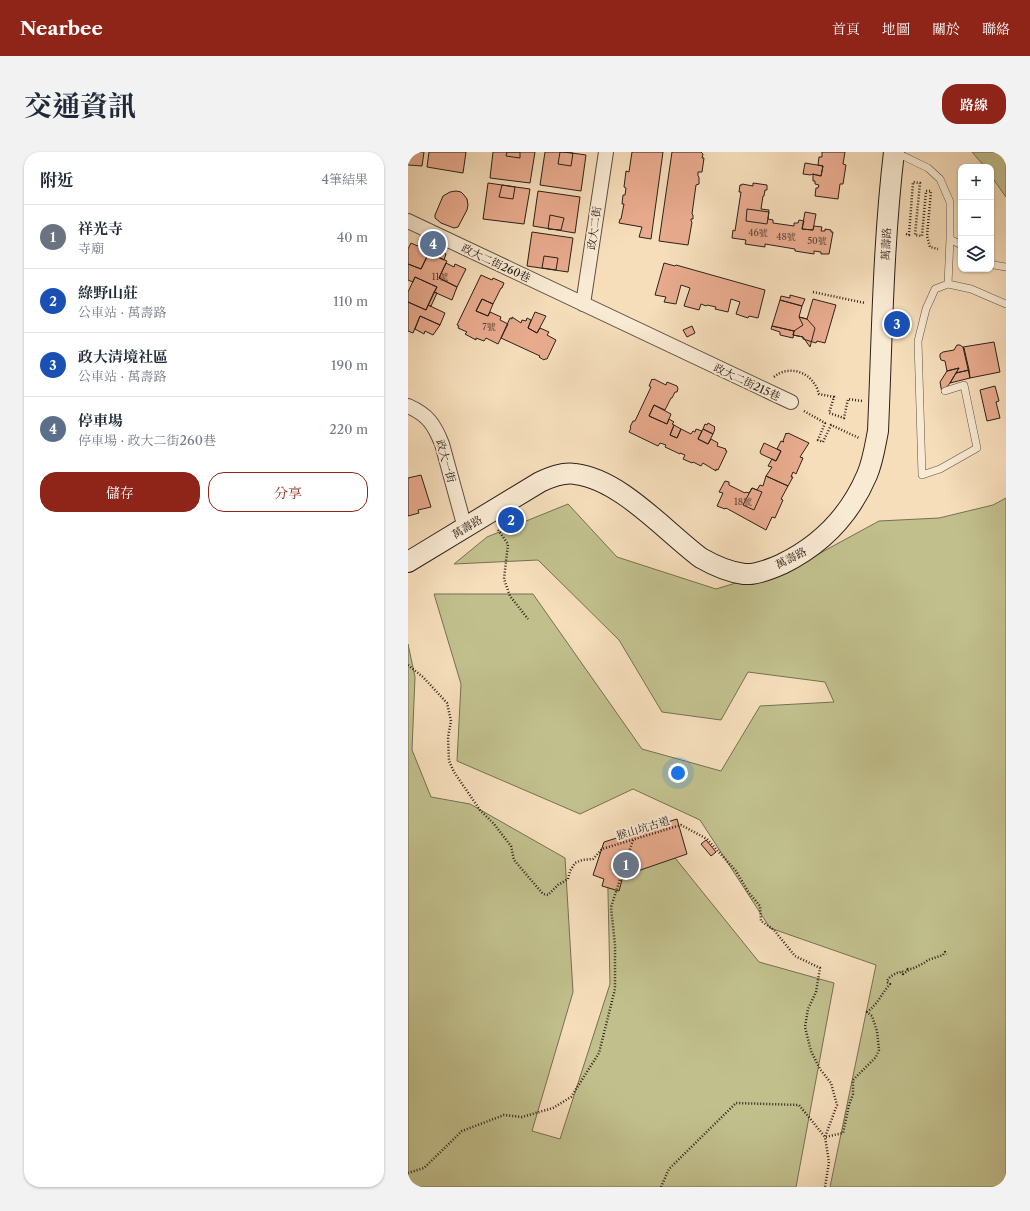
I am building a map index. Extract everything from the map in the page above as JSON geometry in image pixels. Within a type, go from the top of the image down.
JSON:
[{"type":"street","name":"政大二街","points":[[583,304],[606,152]]},
{"type":"street","name":"萬壽路","points":[[408,562],[550,477],[574,473],[588,476],[603,482],[621,493],[687,548],[715,566],[729,572],[745,574],[757,572],[790,560],[808,549],[828,532],[850,506],[861,488],[870,467],[875,446],[879,404],[888,202],[894,152]]},
{"type":"street","name":"政大二街260巷","points":[[408,221],[583,304]]},
{"type":"street","name":"政大二街215巷","points":[[583,304],[791,402]]},
{"type":"street","name":"政大一街","points":[[408,406],[419,411],[430,420],[437,432],[442,444],[465,528]]},
{"type":"lane","points":[[894,152],[928,168],[940,179],[950,202],[948,284]]},
{"type":"lane","points":[[950,239],[958,243]]},
{"type":"lane","points":[[994,265],[1006,267]]},
{"type":"lane","points":[[945,391],[964,385],[978,448],[940,469],[922,475],[918,341],[926,309],[935,290],[948,284],[971,289],[1006,304]]},
{"type":"path","points":[[903,234],[909,235],[914,182],[920,183],[916,235],[922,236],[926,191],[931,191],[927,236],[930,247],[942,249],[950,239]]},
{"type":"path","points":[[813,292],[883,307]]},
{"type":"path","points":[[764,390],[769,381],[777,374],[788,371],[798,372],[808,376],[815,384],[819,394],[834,397],[830,413],[844,418],[848,399],[879,404]]},
{"type":"path","name":"政大二街215巷","points":[[791,402],[825,423],[818,440],[823,442],[831,425],[875,446]]},
{"type":"path","points":[[487,515],[508,544],[504,579],[510,596],[528,619]]},
{"type":"path","name":"猴山坑古道","points":[[408,665],[423,677],[447,702],[451,721],[448,737],[448,761],[480,810],[494,824],[511,846],[514,860],[543,894],[548,895],[568,878],[575,863],[582,860],[593,859],[602,849],[681,825],[707,839],[736,871],[749,893],[760,906],[761,921],[774,930],[795,956],[820,968],[816,992],[808,1008],[805,1027],[811,1051],[820,1069],[831,1083],[837,1105],[825,1137],[829,1162],[825,1187]]},
{"type":"path","points":[[408,1173],[424,1168],[462,1131],[504,1115],[522,1117],[553,1108],[571,1097],[599,1053],[610,1011],[614,989],[615,945],[611,906],[633,839]]},
{"type":"path","points":[[661,1187],[669,1169],[736,1103],[799,1105],[825,1137],[843,1133],[853,1094],[853,1080],[876,1057],[879,1050],[877,1031],[872,1016],[868,1012],[873,1008],[890,984],[887,980],[896,973],[899,974],[903,972],[904,974],[909,970],[906,969],[912,969],[928,960],[943,955],[946,952],[947,954]]},
{"type":"shaded area","points":[[972,152],[1006,152],[1006,197],[994,180],[994,164],[982,164]]},
{"type":"shaded area","points":[[1006,498],[1006,1187],[830,1187],[876,965],[770,928],[700,820],[633,789],[580,814],[457,761],[461,684],[434,594],[533,594],[642,749],[721,771],[760,706],[834,702],[825,682],[748,672],[721,720],[662,712],[619,640],[538,560],[454,564],[487,537],[568,504],[617,557],[716,589],[802,563],[879,521],[939,518],[993,505]]},
{"type":"shaded area","points":[[408,644],[415,677],[412,750],[431,797],[470,804],[565,858],[573,992],[532,1131],[560,1139],[610,984],[607,847],[633,833],[663,843],[759,962],[834,983],[796,1187],[408,1187]]},
{"type":"building","points":[[408,152],[424,152],[422,166],[408,165]]},
{"type":"building","points":[[429,152],[466,152],[463,173],[427,167]]},
{"type":"building","points":[[493,152],[535,152],[530,183],[490,178]]},
{"type":"building","points":[[507,152],[520,152],[520,158],[506,156]]},
{"type":"building","points":[[545,152],[565,152],[586,155],[581,191],[540,185]]},
{"type":"building","points":[[560,152],[573,153],[571,166],[558,164]]},
{"type":"building","points":[[632,152],[663,152],[651,239],[639,237],[642,227],[619,223],[624,204],[622,204],[623,195],[625,195],[626,188],[624,187],[626,171],[629,172]]},
{"type":"building","points":[[672,152],[701,152],[703,154],[702,158],[704,158],[702,172],[698,172],[699,184],[696,185],[692,214],[693,219],[691,219],[692,222],[688,245],[659,241]]},
{"type":"building","points":[[822,152],[845,152],[843,164],[846,165],[843,184],[840,184],[838,199],[815,196],[816,188],[818,188],[819,185],[815,184],[815,181],[813,181],[813,174],[821,176],[823,166],[818,165],[819,157],[822,157]]},
{"type":"building","points":[[805,163],[823,166],[821,176],[803,174]]},
{"type":"building","points":[[488,183],[530,189],[524,224],[483,219]]},
{"type":"building","points":[[753,183],[767,185],[767,190],[765,190],[763,196],[761,209],[769,210],[768,219],[773,220],[773,223],[794,226],[794,223],[798,223],[799,220],[804,221],[802,229],[813,230],[814,226],[822,227],[821,231],[825,231],[825,229],[831,230],[831,232],[833,232],[829,254],[821,254],[821,252],[814,251],[814,254],[765,244],[765,247],[745,244],[746,240],[732,238],[733,230],[735,231],[741,192],[739,192],[740,185],[753,186]]},
{"type":"building","points":[[502,185],[515,187],[513,199],[499,197]]},
{"type":"building","points":[[538,191],[580,197],[575,233],[533,226]]},
{"type":"building","points":[[450,192],[461,192],[464,195],[467,199],[468,205],[458,227],[454,228],[441,223],[435,218],[435,215],[443,196]]},
{"type":"building","points":[[747,209],[769,212],[767,224],[746,221]]},
{"type":"building","points":[[805,212],[816,214],[813,230],[802,229]]},
{"type":"building","points":[[550,215],[564,218],[561,230],[548,229]]},
{"type":"building","points":[[532,232],[573,238],[568,272],[527,266]]},
{"type":"building","points":[[411,243],[422,248],[421,251],[428,254],[421,269],[408,264],[408,249]]},
{"type":"building","points":[[432,247],[446,254],[444,260],[429,253]]},
{"type":"building","points":[[429,253],[447,261],[439,278],[457,287],[452,300],[434,292],[437,287],[415,277],[413,282],[408,280],[408,264],[421,269]]},
{"type":"building","points":[[544,256],[558,258],[556,270],[542,268]]},
{"type":"building","points":[[446,263],[454,267],[455,264],[466,269],[457,287],[439,278]]},
{"type":"building","points":[[664,263],[765,290],[758,318],[749,316],[748,318],[736,314],[740,302],[731,299],[728,312],[715,309],[716,307],[701,304],[699,310],[684,306],[690,288],[681,285],[676,304],[664,302],[666,297],[655,295]]},
{"type":"building","points":[[481,275],[504,283],[493,304],[482,299],[476,311],[488,316],[490,312],[501,317],[500,320],[508,324],[498,344],[486,338],[484,341],[476,338],[476,340],[465,334],[467,332],[458,328],[459,326],[457,325]]},
{"type":"building","points":[[415,277],[437,287],[426,310],[408,302],[408,292]]},
{"type":"building","points":[[434,292],[437,293],[431,306],[428,305]]},
{"type":"building","points":[[790,295],[805,299],[802,306],[780,300],[781,296],[790,298]]},
{"type":"building","points":[[482,299],[493,304],[488,316],[476,311]]},
{"type":"building","points":[[813,299],[836,305],[825,343],[817,341],[816,343],[803,339],[803,337],[793,335],[794,331],[772,326],[780,300],[802,306],[799,317],[807,319]]},
{"type":"building","points":[[408,302],[426,310],[428,305],[445,313],[440,325],[420,316],[413,333],[408,331]]},
{"type":"building","points":[[535,312],[546,316],[537,333],[528,328]]},
{"type":"building","points":[[420,316],[440,325],[433,335],[425,331],[424,334],[415,329]]},
{"type":"building","points":[[512,317],[521,323],[522,320],[526,321],[527,318],[531,320],[528,328],[537,333],[540,328],[549,332],[547,335],[556,340],[547,359],[544,360],[539,357],[540,356],[501,338],[510,318],[512,319]]},
{"type":"building","points":[[799,317],[807,319],[815,328],[810,347],[803,337],[793,335],[794,331],[803,325]]},
{"type":"building","points":[[692,326],[695,333],[687,337],[683,330]]},
{"type":"building","points":[[772,326],[794,331],[793,338],[780,335],[780,332],[771,329]]},
{"type":"building","points":[[994,342],[1000,372],[970,378],[963,347]]},
{"type":"building","points":[[957,345],[964,348],[969,370],[956,373],[959,368],[947,371],[945,361],[941,360],[940,354],[954,350]]},
{"type":"building","points":[[959,368],[942,393],[940,382],[947,371]]},
{"type":"building","points":[[969,370],[970,378],[950,383],[956,373]]},
{"type":"building","points":[[652,379],[666,385],[667,382],[677,386],[678,389],[671,398],[665,410],[654,405],[649,416],[667,424],[669,419],[674,422],[672,424],[674,425],[670,435],[677,438],[681,429],[691,434],[693,431],[695,432],[696,429],[702,431],[698,439],[708,444],[711,439],[718,443],[717,446],[726,449],[725,450],[727,451],[718,470],[716,469],[716,471],[703,463],[701,466],[693,462],[692,463],[683,459],[685,455],[665,447],[666,445],[660,443],[658,446],[629,432],[630,427],[633,421],[635,421],[651,387],[649,386]]},
{"type":"building","points":[[995,386],[999,401],[996,402],[1000,418],[987,421],[980,390]]},
{"type":"building","points":[[654,405],[671,414],[667,424],[649,416]]},
{"type":"building","points":[[708,423],[715,427],[713,434],[703,429],[705,424],[707,425]]},
{"type":"building","points":[[674,425],[681,429],[677,438],[670,435]]},
{"type":"building","points":[[703,429],[713,434],[708,444],[698,439]]},
{"type":"building","points":[[786,433],[809,443],[800,457],[803,458],[796,474],[793,472],[791,477],[793,477],[788,486],[766,476],[772,467],[768,466],[772,459],[776,461],[781,451],[777,449],[781,441],[784,442]]},
{"type":"building","points":[[764,443],[781,451],[776,461],[761,454],[760,452]]},
{"type":"building","points":[[421,475],[431,507],[418,510],[419,513],[408,516],[408,478]]},
{"type":"building","points":[[766,476],[788,486],[781,499],[783,500],[775,518],[772,517],[766,530],[726,508],[717,506],[723,493],[719,492],[725,481],[729,482],[729,485],[745,493],[749,493],[752,488],[757,490],[760,485],[763,486]]},
{"type":"building","points":[[752,488],[762,492],[754,510],[743,505]]},
{"type":"building","points":[[677,819],[687,854],[623,876],[619,891],[602,886],[604,879],[593,875],[604,842]]},
{"type":"building","points":[[706,840],[716,852],[711,856],[701,844]]},
{"type":"place","name":"停車場","points":[[433,244]]},
{"type":"place","name":"政大清境社區","points":[[897,324]]},
{"type":"place","name":"綠野山莊","points":[[511,520]]},
{"type":"place","name":"祥光寺","points":[[626,865]]}]
